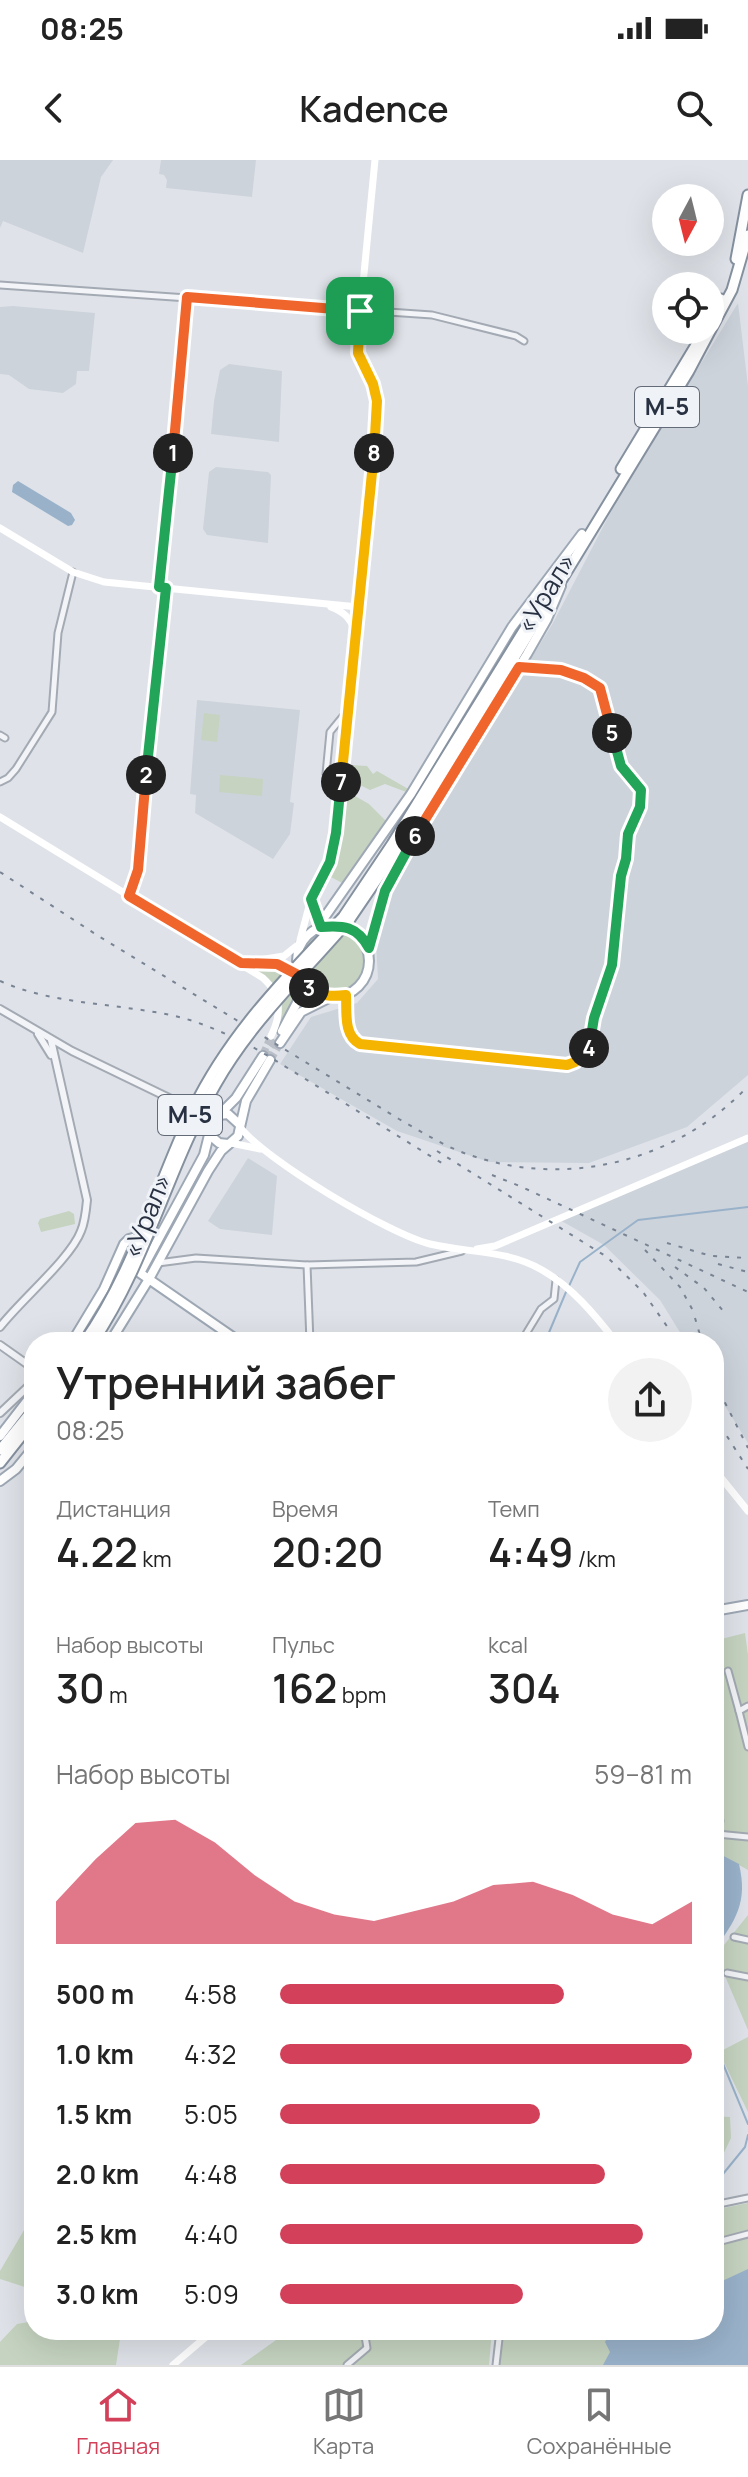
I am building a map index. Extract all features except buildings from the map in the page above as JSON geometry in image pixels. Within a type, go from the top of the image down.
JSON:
[{"type":"highway","points":[[724,287],[735,261],[748,195]]},
{"type":"highway","name":"М-5","points":[[567,570],[714,328],[741,264],[748,235]]},
{"type":"highway","name":"М-5","points":[[582,534],[697,344]]},
{"type":"highway","name":"«Урал»","points":[[99,1332],[130,1278],[215,1084],[259,1021],[350,919],[373,887],[582,534]]},
{"type":"highway","name":"«Урал»","points":[[90,1332],[128,1262],[170,1160],[209,1079],[249,1019],[351,905],[567,570]]},
{"type":"highway","points":[[0,1450],[24,1420]]},
{"type":"highway","points":[[0,1463],[24,1433]]},
{"type":"main road","points":[[276,1039],[300,997],[297,966],[299,944],[311,899],[330,862],[339,806],[378,411],[373,384],[358,353],[375,160]]},
{"type":"main road","points":[[0,528],[73,572],[104,582],[358,609]]},
{"type":"main road","points":[[321,927],[411,794],[512,627],[582,534]]},
{"type":"main road","points":[[276,1039],[301,1012],[315,1003],[346,995],[365,979],[369,948],[385,891],[547,619],[567,570]]},
{"type":"main road","points":[[319,603],[345,603],[359,596]]},
{"type":"main road","points":[[319,603],[342,611],[350,618],[356,632]]},
{"type":"main road","points":[[0,817],[263,978],[280,1006],[276,1039]]},
{"type":"main road","points":[[311,899],[318,909],[330,910]]},
{"type":"main road","points":[[311,899],[321,927]]},
{"type":"main road","points":[[241,963],[284,956],[321,927],[342,925],[354,931],[369,948]]},
{"type":"main road","points":[[241,963],[277,964],[300,976],[307,986],[319,994],[331,997]]},
{"type":"main road","points":[[116,1332],[149,1279],[208,1171],[238,1136],[246,1101],[265,1057],[236,1098],[217,1116],[210,1129],[204,1155],[140,1273],[149,1279],[226,1332]]},
{"type":"main road","points":[[217,1116],[231,1115],[265,1151],[356,1210],[400,1234],[431,1244],[527,1263],[556,1280],[608,1332]]},
{"type":"main road","points":[[210,1129],[216,1141],[265,1151]]},
{"type":"main road","points":[[470,1250],[495,1246],[748,1138]]},
{"type":"main road","points":[[78,1332],[104,1289],[124,1244],[129,1239],[163,1228]]},
{"type":"main road","points":[[0,1436],[24,1405]]},
{"type":"main road","points":[[0,1481],[24,1459]]},
{"type":"main road","points":[[724,1481],[748,1511]]},
{"type":"main road","points":[[724,1610],[748,1605]]},
{"type":"main road","points":[[173,2365],[202,2340]]},
{"type":"street","points":[[0,285],[432,315],[516,336],[524,341]]},
{"type":"street","points":[[129,896],[138,870],[143,829],[187,297]]},
{"type":"street","points":[[0,782],[16,769],[52,712],[58,633],[73,572]]},
{"type":"street","points":[[346,995],[348,1032],[360,1044],[567,1065],[575,1062],[590,1045],[594,1018],[612,965],[621,876],[628,834],[640,807],[641,790],[621,766],[600,688],[561,670],[519,667]]},
{"type":"street","points":[[339,806],[326,774],[330,732],[349,709]]},
{"type":"street","points":[[0,1009],[72,1051],[198,1112],[217,1116]]},
{"type":"street","points":[[34,1030],[55,1066]]},
{"type":"street","points":[[0,1327],[80,1236],[84,1222],[87,1200],[51,1040]]},
{"type":"street","points":[[55,1066],[59,1055],[72,1051]]},
{"type":"street","points":[[177,1102],[210,1129]]},
{"type":"street","points":[[416,1262],[428,1256],[431,1244]]},
{"type":"street","points":[[157,1263],[196,1258],[307,1265],[416,1262],[470,1250]]},
{"type":"street","points":[[307,1265],[310,1332]]},
{"type":"street","points":[[527,1332],[541,1309],[554,1299],[556,1280]]},
{"type":"street","points":[[0,1345],[24,1362]]},
{"type":"street","points":[[0,1413],[24,1390]]},
{"type":"street","points":[[728,1671],[748,1747]]},
{"type":"street","points":[[739,1711],[748,1706]]},
{"type":"street","points":[[724,1834],[748,1837]]},
{"type":"street","points":[[734,1937],[748,1940]]},
{"type":"street","points":[[727,1973],[748,1977]]},
{"type":"street","points":[[724,2203],[748,2198]]},
{"type":"street","points":[[724,2240],[748,2234]]},
{"type":"street","points":[[347,2365],[367,2348],[366,2340]]},
{"type":"street","points":[[496,2365],[499,2340]]},
{"type":"shaded area","points":[[0,160],[113,160],[101,177],[83,253],[3,221],[0,228]]},
{"type":"shaded area","points":[[161,160],[256,160],[252,197],[166,188],[167,180],[159,174]]},
{"type":"shaded area","points":[[738,303],[748,386],[748,1075],[687,1127],[589,1163],[489,1162],[397,1131],[280,1064],[311,1017],[357,1003],[378,979],[376,943],[391,892],[414,848],[553,623],[616,502],[713,344],[724,344],[724,326]]},
{"type":"shaded area","points":[[0,307],[95,313],[89,371],[77,371],[76,384],[63,393],[29,389],[9,375],[0,374]]},
{"type":"shaded area","points":[[229,364],[282,371],[279,442],[211,434],[220,370]]},
{"type":"shaded area","points":[[216,467],[268,472],[271,475],[268,543],[207,535],[203,529],[209,472]]},
{"type":"shaded area","points":[[197,700],[300,710],[290,802],[294,803],[290,834],[273,859],[195,813],[196,795],[190,794]]},
{"type":"shaded area","points":[[748,1139],[748,1443],[724,1404],[724,1332],[680,1332],[660,1300],[604,1245],[558,1219]]},
{"type":"shaded area","points":[[248,1158],[277,1176],[272,1235],[220,1229],[208,1221]]},
{"type":"green space","points":[[204,713],[220,715],[217,742],[201,740]]},
{"type":"green space","points":[[351,765],[367,766],[373,774],[377,771],[410,790],[409,793],[385,784],[370,790],[352,781]]},
{"type":"green space","points":[[220,775],[263,779],[262,796],[219,792]]},
{"type":"green space","points":[[348,792],[369,804],[388,823],[346,885],[329,876],[340,841],[345,795]]},
{"type":"green space","points":[[334,929],[352,935],[360,943],[366,961],[360,979],[352,987],[334,993],[316,987],[308,979],[302,961],[308,943],[316,935]]},
{"type":"green space","points":[[254,968],[271,968],[293,980],[295,999],[280,1026],[282,1004],[279,991]]},
{"type":"green space","points":[[69,1211],[74,1214],[75,1224],[41,1232],[40,1219]]},
{"type":"green space","points":[[745,1633],[748,1655],[748,1870],[724,1857],[724,1638]]},
{"type":"green space","points":[[748,1915],[748,2030],[724,1974],[724,1945]]},
{"type":"green space","points":[[748,2037],[748,2112],[724,2062],[724,2049]]},
{"type":"green space","points":[[724,2117],[730,2117],[731,2138],[724,2153]]},
{"type":"green space","points":[[748,2203],[748,2365],[497,2365],[500,2340],[724,2340],[724,2208]]},
{"type":"green space","points":[[24,2230],[24,2287],[0,2279],[0,2271]]},
{"type":"green space","points":[[24,2323],[24,2340],[120,2340],[116,2365],[0,2365],[0,2342],[17,2324]]},
{"type":"green space","points":[[276,2340],[491,2340],[489,2365],[241,2365]]},
{"type":"water","points":[[18,481],[71,513],[75,520],[72,525],[68,526],[12,492],[13,485]]},
{"type":"water","points":[[724,1856],[739,1864],[742,1889],[738,1910],[724,1935]]},
{"type":"water","points":[[748,2269],[748,2365],[603,2365],[610,2352],[606,2340],[724,2340],[724,2280]]},
{"type":"waterway","points":[[569,1286],[580,1262],[638,1220],[748,1207]]},
{"type":"waterway","points":[[549,1332],[566,1292]]},
{"type":"waterway","points":[[724,2066],[748,2124]]},
{"type":"waterway","points":[[724,2173],[745,2147],[748,2135]]},
{"type":"tunnel","points":[[263,1054],[271,1036]]},
{"type":"tunnel","points":[[263,1056],[277,1037]]},
{"type":"tunnel","points":[[270,1060],[280,1043]]},
{"type":"railway","points":[[0,872],[100,937],[399,1119],[446,1145],[476,1157],[512,1166],[549,1169],[586,1167],[622,1160],[657,1149],[690,1132],[721,1111],[748,1086]]},
{"type":"railway","points":[[0,981],[42,995],[153,1012],[208,1026],[260,1051],[445,1165]]},
{"type":"railway","points":[[437,1151],[607,1257],[643,1292],[671,1332]]},
{"type":"railway","points":[[492,1175],[748,1292]]},
{"type":"railway","points":[[667,1243],[711,1256],[748,1258]]},
{"type":"railway","points":[[645,1250],[680,1287],[696,1316]]},
{"type":"railway","points":[[718,1264],[748,1272]]},
{"type":"railway","points":[[675,1267],[704,1288],[724,1312]]},
{"type":"railway","points":[[695,1318],[699,1332]]},
{"type":"railway","points":[[724,1401],[748,1448]]},
{"type":"railway","points":[[724,1432],[748,1469]]},
{"type":"route","points":[[187,297],[360,311],[357,346],[376,393],[378,411],[336,833],[330,862],[311,899],[314,911],[321,927],[342,925],[354,931],[369,948],[385,891],[410,844],[519,667],[561,670],[584,678],[600,688],[621,766],[641,790],[640,807],[628,834],[621,876],[612,965],[601,991],[590,1045],[584,1055],[567,1065],[360,1044],[348,1032],[346,995],[331,997],[319,994],[307,986],[300,976],[277,964],[241,963],[129,896],[138,870],[143,829],[166,588],[159,587],[187,297]]}]
